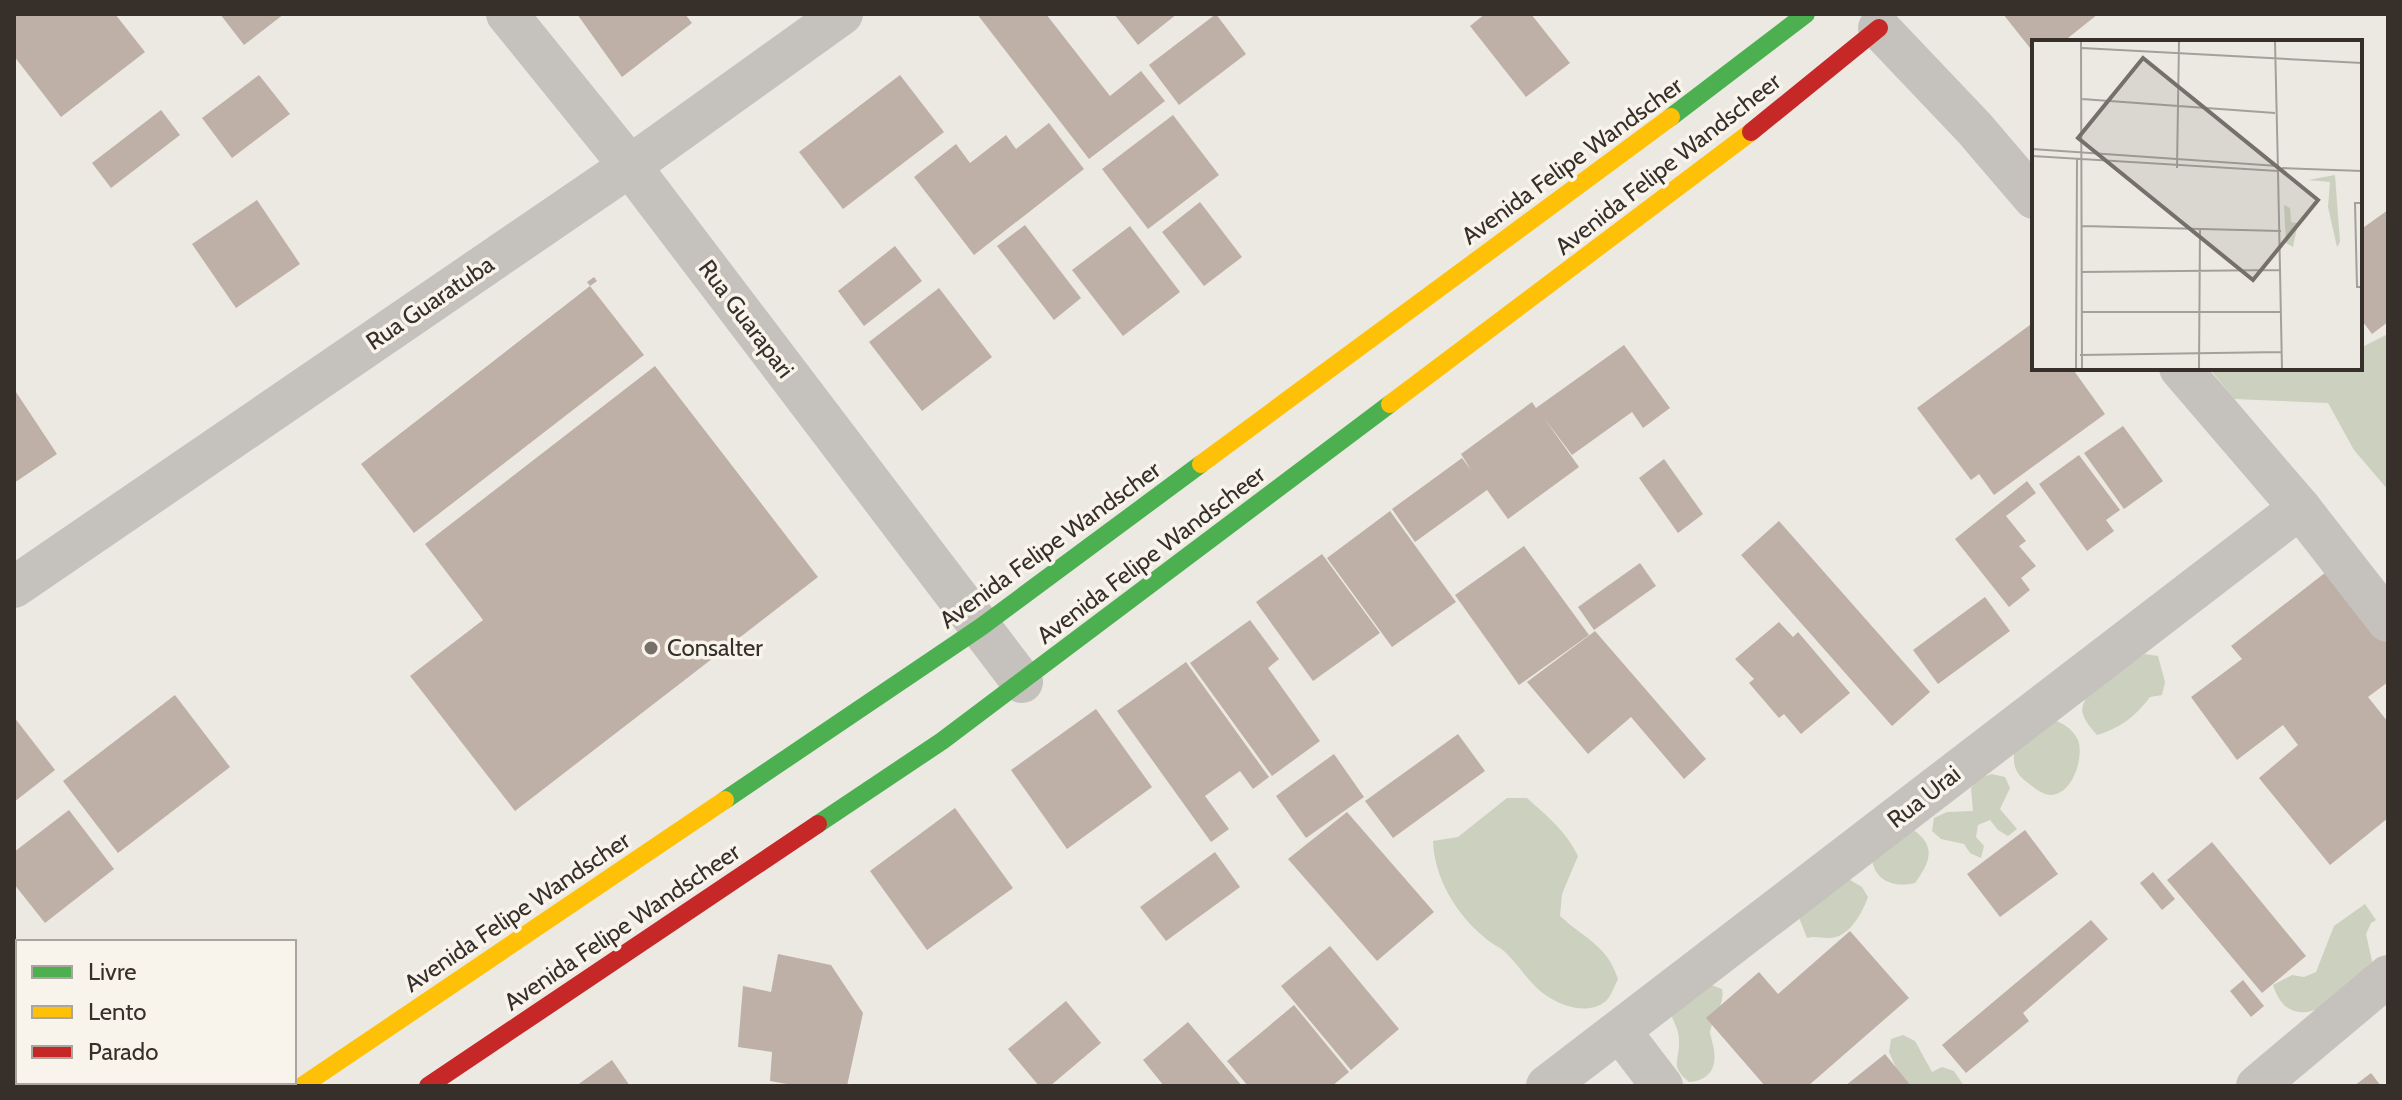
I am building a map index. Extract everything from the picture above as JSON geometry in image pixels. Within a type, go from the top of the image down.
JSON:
[{"type":"main road","name":"Avenida Felipe Wandscher","points":[[302,1086],[981,627],[1734,71],[1806,14]]},
{"type":"main road","name":"Avenida Felipe Wandscheer","points":[[428,1086],[942,741],[1776,114],[1876,19]]},
{"type":"street","name":"Rua Guarapari","points":[[507,14],[630,166],[1022,682]]},
{"type":"street","name":"Rua Guaratuba","points":[[14,587],[630,166],[842,14]]},
{"type":"street","points":[[1876,19],[2032,196]]},
{"type":"street","points":[[2182,370],[2300,508],[2388,621]]},
{"type":"street","name":"Rua Urai","points":[[1547,1086],[2300,508]]},
{"type":"street","points":[[2257,1086],[2388,976]]},
{"type":"street","points":[[1620,1031],[1662,1086]]},
{"type":"green space","points":[[2388,334],[2388,490],[2354,450],[2328,403],[2234,399],[2211,370],[2362,370],[2362,347]]},
{"type":"green space","points":[[2145,654],[2158,656],[2165,682],[2162,695],[2150,697],[2126,721],[2097,735],[2083,714],[2083,705],[2088,696],[2105,679]]},
{"type":"green space","points":[[2049,719],[2070,729],[2080,747],[2076,771],[2068,786],[2052,795],[2041,792],[2021,776],[2016,770],[2014,757],[2014,752]]},
{"type":"green space","points":[[1992,774],[2005,777],[2010,788],[2000,809],[2017,829],[2008,836],[1990,820],[1978,825],[1976,837],[1984,846],[1981,858],[1970,853],[1964,844],[1941,839],[1932,831],[1934,818],[1947,812],[1973,811],[1971,788],[1980,778]]},
{"type":"green space","points":[[1507,798],[1527,798],[1562,832],[1578,856],[1562,894],[1560,916],[1601,950],[1618,979],[1608,999],[1597,1006],[1567,1006],[1540,990],[1504,951],[1486,939],[1464,917],[1442,881],[1433,841],[1458,837]]},
{"type":"green space","points":[[1907,826],[1927,845],[1929,852],[1925,866],[1915,883],[1886,881],[1877,872],[1872,858]]},
{"type":"green space","points":[[1850,880],[1862,887],[1868,897],[1853,924],[1835,937],[1807,938],[1798,915],[1835,881]]},
{"type":"green space","points":[[2365,904],[2376,920],[2366,934],[2374,970],[2350,990],[2320,1008],[2306,1012],[2293,1011],[2282,1002],[2273,985],[2292,975],[2304,977],[2316,972],[2334,926]]},
{"type":"green space","points":[[1711,985],[1722,989],[1720,1006],[1710,1032],[1713,1065],[1708,1075],[1689,1082],[1677,1067],[1679,1037],[1671,1015]]},
{"type":"green space","points":[[1903,1035],[1915,1041],[1932,1072],[1942,1067],[1954,1071],[1964,1086],[1904,1086],[1889,1052],[1891,1039]]},
{"type":"building","points":[[14,14],[115,14],[145,52],[61,117],[14,56]]},
{"type":"building","points":[[220,14],[284,14],[244,45]]},
{"type":"building","points":[[577,14],[685,14],[692,23],[622,77]]},
{"type":"building","points":[[977,14],[1046,14],[1110,96],[1141,71],[1165,101],[1089,159]]},
{"type":"building","points":[[1114,14],[1177,14],[1138,45]]},
{"type":"building","points":[[1216,14],[1246,54],[1179,105],[1149,65]]},
{"type":"building","points":[[1485,14],[1531,14],[1570,63],[1526,97],[1470,26]]},
{"type":"building","points":[[2003,14],[2098,14],[2066,40],[2032,40],[2032,50]]},
{"type":"building","points":[[259,75],[290,114],[232,158],[202,118]]},
{"type":"building","points":[[900,75],[944,132],[843,209],[799,152]]},
{"type":"building","points":[[161,110],[180,135],[111,188],[92,163]]},
{"type":"building","points":[[1173,115],[1219,175],[1148,229],[1102,169]]},
{"type":"building","points":[[1049,123],[1084,169],[974,255],[914,177],[956,144],[970,163],[1006,135],[1016,149]]},
{"type":"building","points":[[257,200],[300,264],[236,308],[192,244]]},
{"type":"building","points":[[1200,202],[1242,257],[1204,286],[1162,232]]},
{"type":"building","points":[[2388,210],[2388,322],[2372,334],[2362,321],[2362,229]]},
{"type":"building","points":[[1025,225],[1081,298],[1054,320],[997,246]]},
{"type":"building","points":[[1130,226],[1180,292],[1123,336],[1072,270]]},
{"type":"building","points":[[895,246],[922,281],[864,326],[838,291]]},
{"type":"building","points":[[594,277],[597,281],[590,286],[587,282]]},
{"type":"building","points":[[590,286],[644,355],[414,533],[361,464]]},
{"type":"building","points":[[939,288],[992,357],[922,411],[869,342]]},
{"type":"building","points":[[2032,323],[2032,370],[2073,370],[2105,414],[1994,495],[1979,474],[1971,480],[1917,408]]},
{"type":"building","points":[[1624,345],[1670,408],[1643,428],[1632,412],[1572,455],[1544,418],[1579,467],[1508,519],[1487,490],[1415,542],[1392,509],[1462,458],[1471,470],[1461,454],[1532,402],[1536,408]]},
{"type":"building","points":[[655,366],[818,577],[515,811],[410,676],[483,620],[425,544]]},
{"type":"building","points":[[14,389],[57,454],[14,483]]},
{"type":"building","points":[[2123,426],[2163,481],[2124,509],[2084,453]]},
{"type":"building","points":[[2079,455],[2120,510],[2106,520],[2114,531],[2087,551],[2039,484]]},
{"type":"building","points":[[1664,459],[1703,514],[1678,533],[1639,478]]},
{"type":"building","points":[[2027,481],[2036,493],[2006,516],[2026,541],[2019,546],[2036,566],[2021,578],[2030,590],[2009,607],[1955,539]]},
{"type":"building","points":[[1390,511],[1456,602],[1392,647],[1327,558]]},
{"type":"building","points":[[1779,521],[1930,692],[1892,726],[1741,555]]},
{"type":"building","points":[[1524,546],[1589,635],[1519,685],[1455,595]]},
{"type":"building","points":[[1322,554],[1380,633],[1313,681],[1256,602]]},
{"type":"building","points":[[1640,563],[1656,586],[1594,630],[1578,607]]},
{"type":"building","points":[[2335,565],[2388,626],[2388,682],[2368,697],[2388,722],[2388,818],[2330,865],[2259,778],[2298,745],[2283,725],[2237,760],[2191,697],[2242,659],[2231,646]]},
{"type":"building","points":[[1985,597],[2010,631],[1938,684],[1913,650]]},
{"type":"building","points":[[1250,620],[1279,659],[1268,668],[1320,741],[1272,776],[1190,663]]},
{"type":"building","points":[[1779,622],[1793,637],[1798,632],[1850,693],[1801,734],[1784,714],[1779,718],[1749,683],[1754,679],[1735,659]]},
{"type":"building","points":[[1595,631],[1706,759],[1684,779],[1631,717],[1588,754],[1527,682]]},
{"type":"building","points":[[1186,662],[1269,777],[1253,789],[1240,771],[1205,796],[1229,829],[1211,842],[1117,711]]},
{"type":"building","points":[[175,695],[230,767],[118,853],[63,781]]},
{"type":"building","points":[[1096,709],[1152,787],[1067,849],[1011,770]]},
{"type":"building","points":[[14,717],[55,770],[14,802]]},
{"type":"building","points":[[1458,734],[1485,771],[1393,838],[1365,801]]},
{"type":"building","points":[[1334,754],[1364,797],[1306,838],[1276,796]]},
{"type":"building","points":[[955,808],[1013,888],[927,950],[870,871]]},
{"type":"building","points":[[69,810],[114,869],[45,923],[14,884],[14,852]]},
{"type":"building","points":[[1347,812],[1434,912],[1377,961],[1288,859]]},
{"type":"building","points":[[2025,830],[2058,874],[2000,917],[1967,874]]},
{"type":"building","points":[[2212,842],[2306,956],[2262,993],[2167,880]]},
{"type":"building","points":[[1215,852],[1240,887],[1166,941],[1140,907]]},
{"type":"building","points":[[2153,872],[2175,899],[2162,910],[2140,883]]},
{"type":"building","points":[[2091,920],[2108,939],[2023,1013],[2029,1021],[1966,1073],[1942,1045]]},
{"type":"building","points":[[1850,931],[1909,998],[1808,1086],[1765,1086],[1706,1018],[1759,972],[1778,994]]},
{"type":"building","points":[[1330,946],[1399,1029],[1351,1070],[1281,986]]},
{"type":"building","points":[[778,954],[831,965],[863,1013],[847,1086],[798,1086],[770,1081],[772,1052],[738,1047],[743,986],[771,992]]},
{"type":"building","points":[[2243,980],[2264,1006],[2251,1017],[2230,991]]},
{"type":"building","points":[[1066,1001],[1101,1043],[1050,1086],[1039,1086],[1008,1049]]},
{"type":"building","points":[[1294,1005],[1349,1072],[1332,1086],[1248,1086],[1227,1061]]},
{"type":"building","points":[[1188,1022],[1242,1086],[1164,1086],[1143,1060]]},
{"type":"building","points":[[1885,1054],[1911,1086],[1845,1086]]},
{"type":"building","points":[[612,1060],[630,1086],[576,1086]]},
{"type":"building","points":[[2371,1073],[2381,1086],[2354,1086]]},
{"type":"traffic: fast","points":[[1671,117],[1806,14]]},
{"type":"traffic: fast","points":[[818,824],[942,741],[1390,404]]},
{"type":"traffic: fast","points":[[725,800],[981,627],[1201,464]]},
{"type":"traffic: slow","points":[[1201,464],[1671,117]]},
{"type":"traffic: slow","points":[[1390,404],[1751,132]]},
{"type":"traffic: slow","points":[[302,1086],[725,800]]},
{"type":"traffic: jam","points":[[1751,132],[1879,28]]},
{"type":"traffic: jam","points":[[428,1086],[818,824]]},
{"type":"place","name":"Consalter","points":[[651,648]]}]
